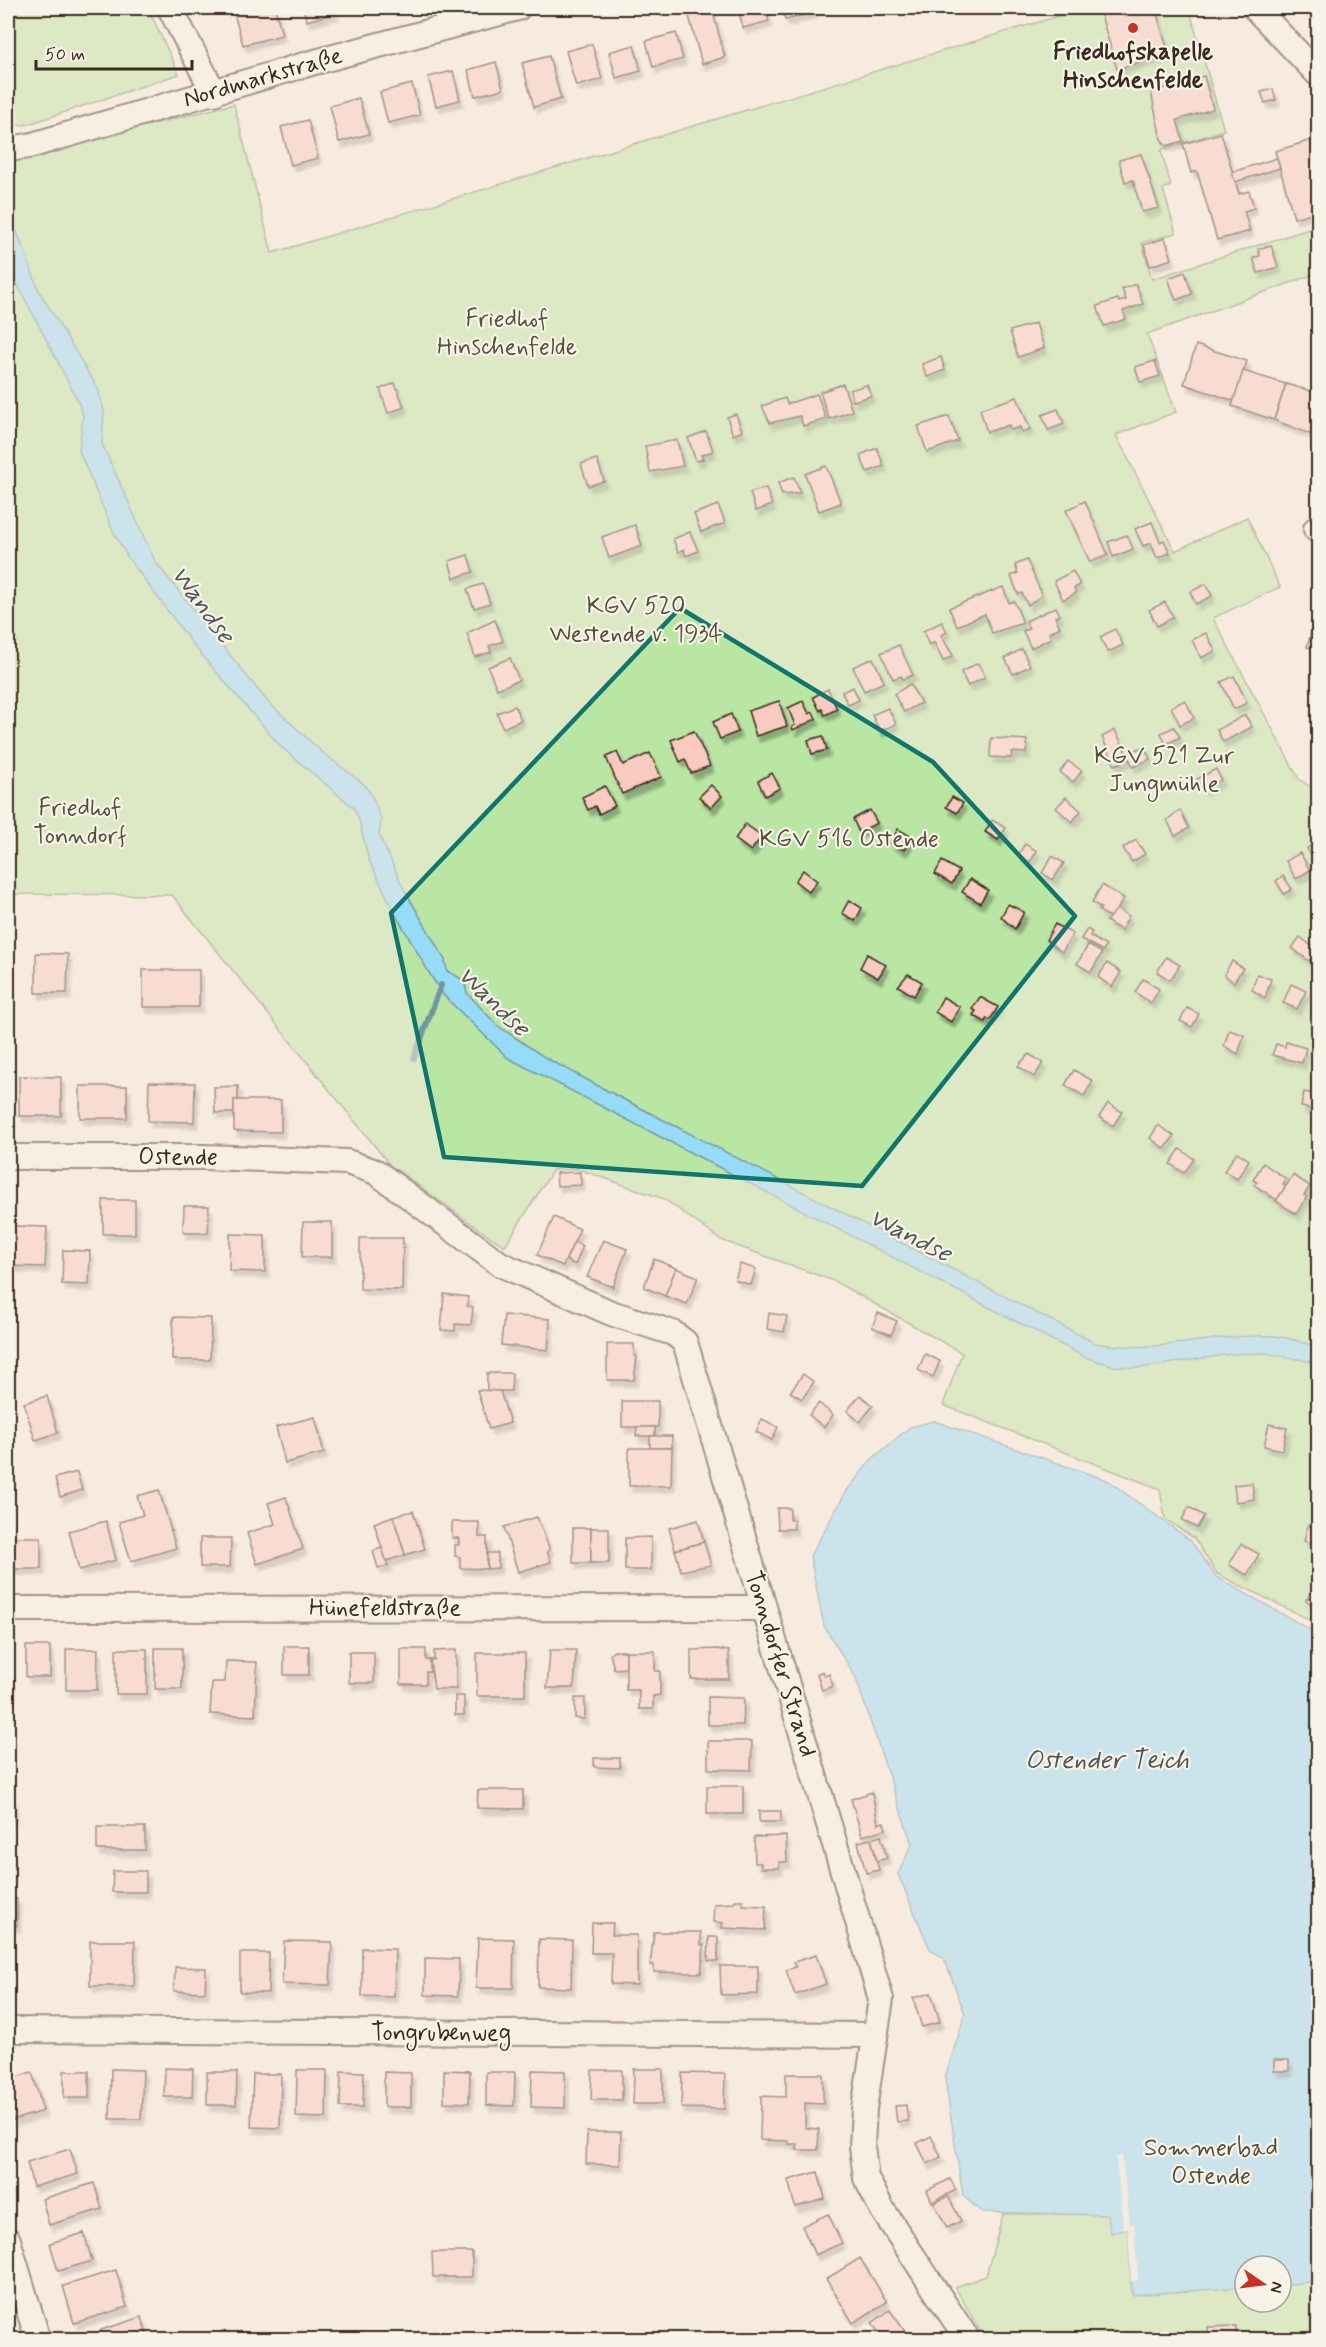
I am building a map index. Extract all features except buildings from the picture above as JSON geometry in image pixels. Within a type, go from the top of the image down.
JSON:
[{"type":"street","points":[[170,8],[214,93]]},
{"type":"street","name":"Nordmarkstraße","points":[[8,149],[28,146],[311,63],[518,8]]},
{"type":"street","points":[[1255,8],[1318,71]]},
{"type":"street","name":"Ostende","points":[[8,1157],[202,1157],[347,1162]]},
{"type":"street","name":"Tonndorfer Strand","points":[[347,1162],[376,1172],[500,1264],[610,1313],[673,1333],[685,1342],[762,1608],[881,1999],[862,2146],[866,2178],[882,2209],[968,2340]]},
{"type":"street","name":"Hünefeldstraße","points":[[8,1609],[762,1608]]},
{"type":"street","name":"Tongrubenweg","points":[[8,2030],[875,2035]]},
{"type":"street","points":[[8,2240],[16,2300],[38,2340]]},
{"type":"highlighted area","points":[[680,608],[933,762],[1075,916],[862,1186],[444,1157],[391,913]]},
{"type":"green space","points":[[8,8],[148,8],[179,74],[29,124],[8,127]]},
{"type":"green space","points":[[1085,8],[1189,8],[1224,130],[1161,150],[1171,186],[1163,189],[1176,233],[1142,243],[1152,279],[1318,226],[1318,273],[1147,334],[1176,412],[1116,435],[1175,551],[1247,517],[1280,587],[1213,618],[1299,779],[1318,792],[1318,1624],[1217,1574],[1194,1538],[1165,1519],[1160,1489],[943,1405],[962,1353],[834,1281],[721,1240],[664,1199],[578,1169],[553,1170],[505,1246],[489,1236],[390,1165],[172,895],[8,894],[8,160],[234,104],[272,253]]},
{"type":"green space","name":"Sommerbad Ostende","points":[[1318,2051],[1318,2339],[985,2339],[955,2287],[986,2276],[1003,2214],[1107,2214]]},
{"type":"water","points":[[8,207],[39,291],[98,389],[104,411],[102,444],[156,563],[267,701],[323,753],[365,785],[374,800],[381,820],[379,835],[404,889],[445,960],[447,971],[464,980],[467,993],[498,1026],[546,1058],[623,1099],[1095,1343],[1140,1347],[1251,1336],[1274,1336],[1318,1347],[1318,1363],[1265,1353],[1231,1354],[1139,1368],[1114,1366],[1085,1357],[508,1058],[445,997],[431,976],[397,917],[368,858],[354,808],[280,746],[194,646],[129,559],[114,533],[79,451],[83,416],[78,401],[8,266]]},
{"type":"water","name":"Ostender Teich","points":[[934,1421],[1107,1480],[1191,1541],[1216,1577],[1318,1634],[1318,2281],[1293,2284],[1293,2254],[1233,2254],[1233,2288],[1132,2295],[1128,2229],[1111,2233],[1107,2215],[982,2212],[963,2196],[945,2078],[965,2014],[944,1958],[930,1949],[898,1874],[912,1844],[855,1676],[824,1626],[810,1556],[846,1492],[872,1459],[910,1427]]},
{"type":"pier","points":[[1122,2156],[1130,2224],[1134,2224],[1138,2280],[1131,2281],[1128,2229],[1124,2230],[1116,2157]]},
{"type":"waterway","name":"Wandse","points":[[414,1058],[441,985]]},
{"type":"place","name":"Friedhofskapelle Hinschenfelde","points":[[1133,28]]},
{"type":"park label","name":"Friedhof Hinschenfelde","points":[[507,333]]},
{"type":"park label","name":"KGV 520 Westende v. 1934","points":[[636,620]]},
{"type":"park label","name":"KGV 521 Zur Jungmühle","points":[[1164,770]]},
{"type":"park label","name":"Friedhof Tonndorf","points":[[80,822]]},
{"type":"park label","name":"KGV 516 Ostende","points":[[849,839]]}]
